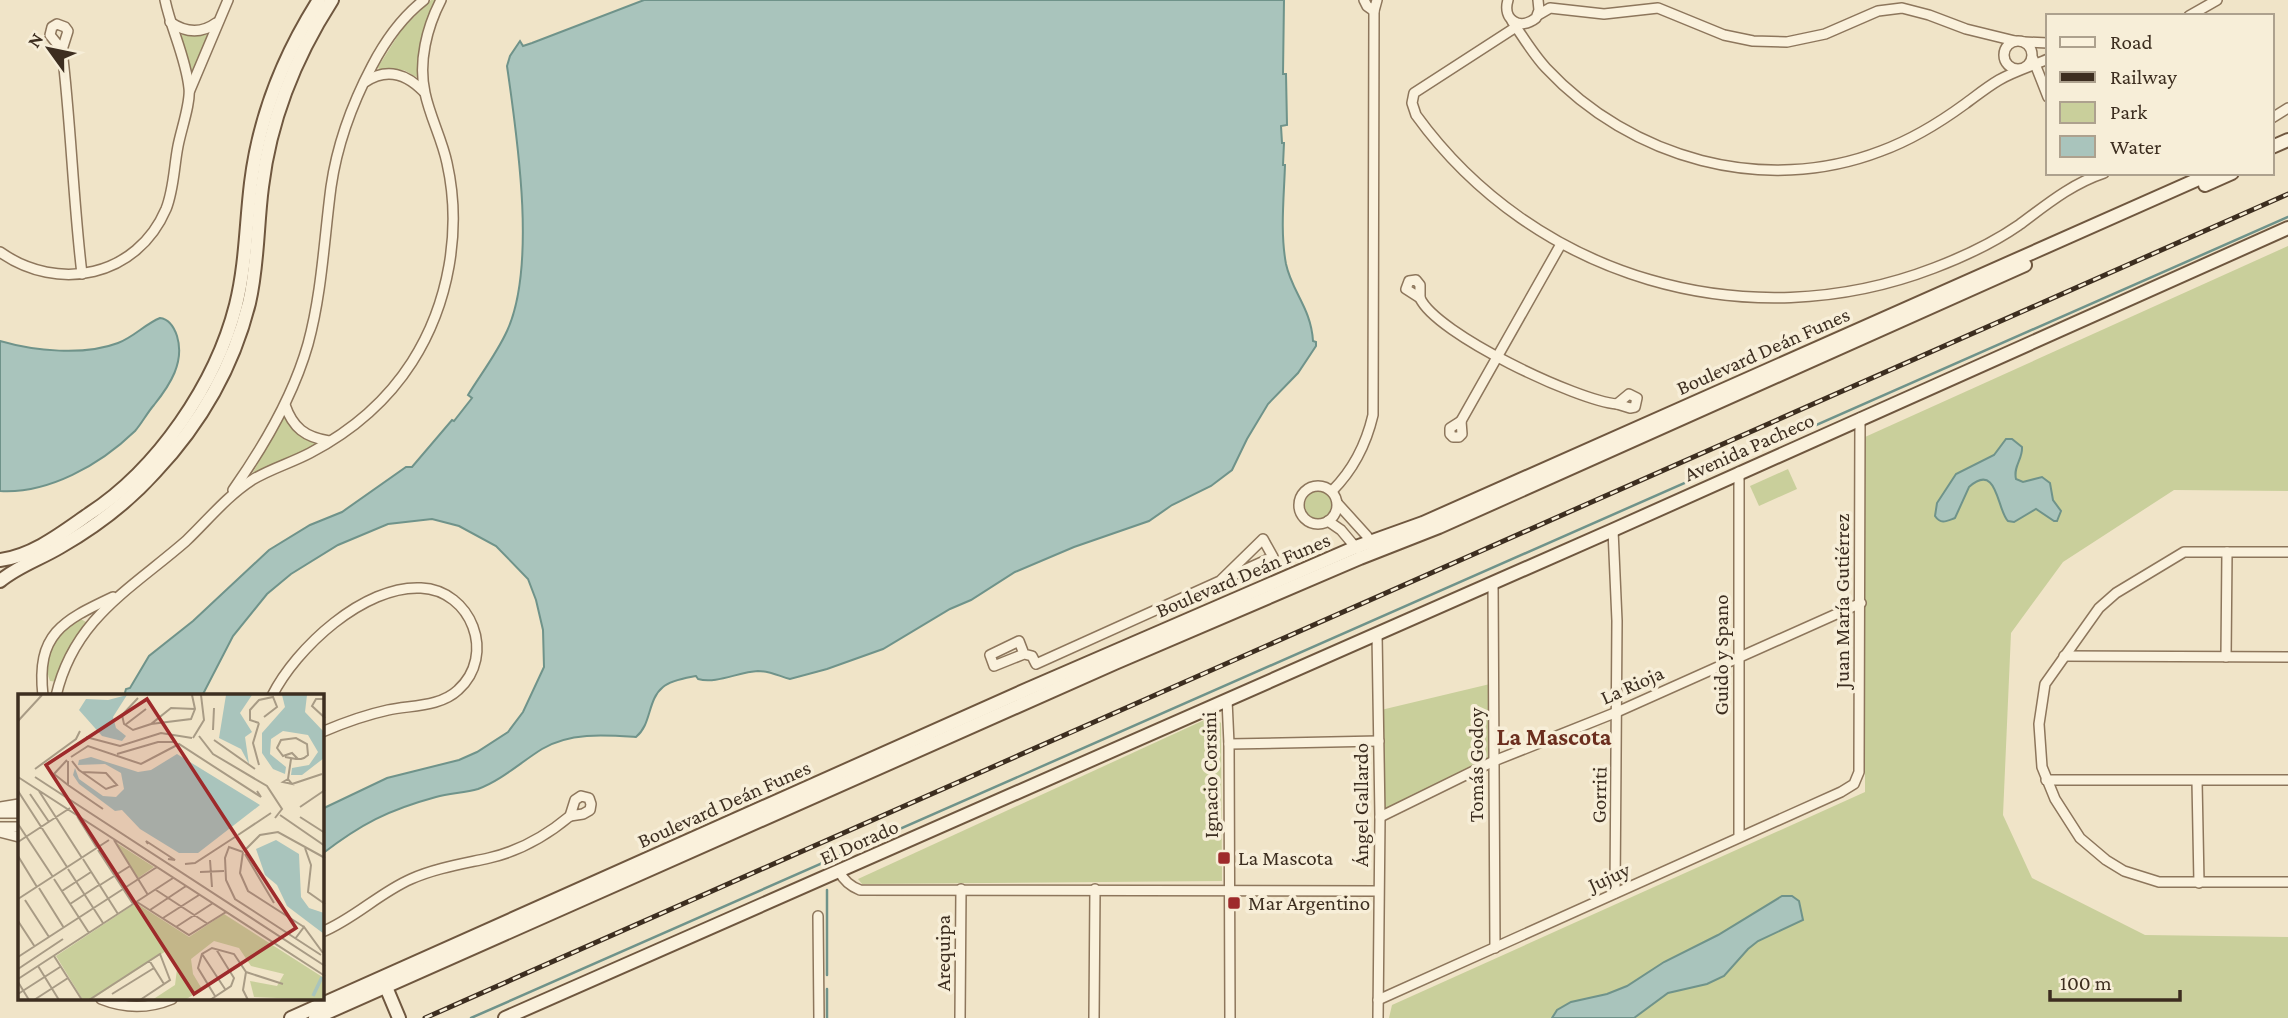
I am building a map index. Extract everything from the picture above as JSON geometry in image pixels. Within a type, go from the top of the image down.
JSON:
[{"type":"main road","points":[[0,560],[23,553],[57,536],[121,490],[145,468],[176,429],[203,385],[236,305],[244,263],[254,163],[266,117],[284,63],[319,0]]},
{"type":"main road","points":[[0,581],[15,570],[69,542],[113,511],[155,473],[205,407],[227,366],[249,301],[257,253],[262,186],[274,125],[299,58],[332,0]]},
{"type":"main road","name":"Boulevard Deán Funes","points":[[1373,547],[2207,175]]},
{"type":"main road","name":"Boulevard Deán Funes","points":[[315,1018],[384,982],[1043,682],[1358,552],[1439,527],[2228,175]]},
{"type":"main road","name":"Avenida Pacheco","points":[[1227,700],[2288,228]]},
{"type":"main road","name":"Boulevard Deán Funes","points":[[291,1018],[384,982],[982,721],[1358,552]]},
{"type":"main road","name":"El Dorado","points":[[505,1018],[1227,700]]},
{"type":"main road","points":[[384,982],[399,1018]]},
{"type":"street","points":[[165,0],[190,90]]},
{"type":"street","points":[[0,252],[13,261],[43,273],[82,274],[105,269],[121,261],[149,237],[166,207],[190,90],[216,23],[228,0]]},
{"type":"street","points":[[228,498],[260,450],[285,405],[308,345],[324,262],[332,184],[349,117],[363,83],[392,32],[409,11],[424,0]]},
{"type":"street","points":[[117,595],[80,613],[59,627],[50,640],[41,668],[42,692],[57,694],[74,649],[90,624],[117,595],[176,549],[228,498],[261,475],[309,453],[359,421],[379,402],[411,363],[437,311],[445,285],[454,225],[452,191],[441,139],[424,92],[425,44],[429,25],[441,0]]},
{"type":"street","points":[[1364,0],[1374,11]]},
{"type":"street","points":[[1332,491],[1344,479],[1363,447],[1373,415],[1374,11],[1377,0]]},
{"type":"street","points":[[1500,0],[1544,66],[1584,104],[1626,132],[1693,160],[1751,170],[1809,169],[1856,160],[1882,151],[1935,125],[1998,81],[2030,63],[2032,54]]},
{"type":"street","points":[[1508,0],[1512,20]]},
{"type":"street","points":[[1529,46],[1529,30],[1540,0],[1559,8]]},
{"type":"street","points":[[2192,14],[2217,0]]},
{"type":"street","points":[[1512,20],[1522,25],[1549,8],[1604,14],[1658,8],[1724,35],[1770,42],[1808,39],[1844,27],[1878,11],[1902,9],[1993,37],[2046,43]]},
{"type":"street","points":[[1512,20],[1414,93],[1412,103],[1416,115],[1475,180],[1526,222],[1599,262],[1668,286],[1737,298],[1778,299],[1878,287],[1948,263],[1993,241],[2082,177]]},
{"type":"street","points":[[170,22],[182,29],[197,32],[216,23]]},
{"type":"street","points":[[1993,37],[2010,68],[2023,68],[2046,60]]},
{"type":"street","points":[[2020,41],[2030,47],[2046,92]]},
{"type":"street","points":[[1998,81],[2002,74],[2007,46],[2020,41]]},
{"type":"street","points":[[62,50],[70,129],[73,202],[82,274]]},
{"type":"street","points":[[363,83],[373,76],[390,73],[404,76],[424,92]]},
{"type":"street","points":[[1461,421],[1561,243]]},
{"type":"street","points":[[1420,298],[1434,315],[1498,357],[1584,396],[1618,404]]},
{"type":"street","points":[[285,405],[296,428],[315,439],[329,441]]},
{"type":"street","name":"Juan María Gutiérrez","points":[[1854,784],[1858,772],[1861,603],[1860,418]]},
{"type":"street","name":"Guido y Spano","points":[[1738,472],[1739,837]]},
{"type":"street","points":[[1338,503],[1336,514],[1328,522],[1309,522],[1301,513],[1300,500],[1307,489],[1314,486],[1326,488],[1332,491],[1338,503],[1373,547]]},
{"type":"street","points":[[1328,522],[1341,530],[1358,552]]},
{"type":"street","name":"Gorriti","points":[[1613,530],[1617,712],[1615,893]]},
{"type":"street","points":[[1037,664],[1273,557],[1263,539],[1220,581]]},
{"type":"street","points":[[2288,552],[2184,552],[2116,593],[2099,608],[2045,684],[2041,699],[2040,748],[2046,780],[2066,819],[2080,838],[2124,871],[2159,882],[2288,882]]},
{"type":"street","points":[[2226,657],[2227,552]]},
{"type":"street","name":"Tomás Godoy","points":[[1493,582],[1494,948]]},
{"type":"street","points":[[273,694],[286,671],[306,647],[358,607],[407,589],[422,588],[439,591],[463,607],[474,628],[477,649],[475,664],[469,677],[458,690],[433,703],[379,713],[324,731]]},
{"type":"street","name":"La Rioja","points":[[1380,817],[1494,761],[1617,712],[1861,603]]},
{"type":"street","points":[[80,613],[90,624]]},
{"type":"street","name":"Ángel Gallardo","points":[[1377,634],[1380,817],[1378,1018]]},
{"type":"street","points":[[1024,654],[1032,656],[1043,682]]},
{"type":"street","points":[[2064,656],[2288,657]]},
{"type":"street","name":"Ignacio Corsini","points":[[1227,700],[1230,1018]]},
{"type":"street","points":[[1229,744],[1379,741]]},
{"type":"street","points":[[2046,780],[2288,780]]},
{"type":"street","points":[[2197,781],[2199,883]]},
{"type":"street","name":"Jujuy","points":[[1378,1000],[1854,784]]},
{"type":"street","points":[[3,811],[3,829]]},
{"type":"street","points":[[324,931],[355,916],[407,881],[442,868],[509,852],[553,831],[570,816]]},
{"type":"street","points":[[839,872],[852,887],[860,890],[1378,891]]},
{"type":"street","name":"Arequipa","points":[[960,1018],[961,889]]},
{"type":"street","points":[[1094,1018],[1095,889]]},
{"type":"street","points":[[818,916],[819,1018]]},
{"type":"street","points":[[104,1000],[117,1005],[139,1007],[170,1000]]},
{"type":"green space","points":[[431,0],[437,0],[422,76],[418,78],[404,70],[379,70],[378,67],[402,29]]},
{"type":"green space","points":[[184,33],[210,36],[196,70],[190,70],[181,36]]},
{"type":"green space","points":[[2288,246],[2288,491],[2174,490],[2063,562],[2011,633],[2003,815],[2032,878],[2145,935],[2288,937],[2288,1018],[1389,1018],[1392,1005],[1865,792],[1865,437]]},
{"type":"green space","points":[[283,417],[287,417],[299,434],[316,442],[316,447],[251,476]]},
{"type":"green space","points":[[1788,469],[1797,489],[1759,506],[1750,486]]},
{"type":"green space","points":[[1320,490],[1331,494],[1335,505],[1331,516],[1320,520],[1309,516],[1305,505],[1309,494]]},
{"type":"green space","points":[[79,618],[86,622],[87,626],[58,682],[50,681],[48,663],[53,645]]},
{"type":"green space","points":[[1490,684],[1492,759],[1383,811],[1381,710]]},
{"type":"green space","points":[[1213,716],[1221,723],[1222,881],[862,884],[858,879]]},
{"type":"water","points":[[644,0],[1284,0],[1283,74],[1286,74],[1287,125],[1281,126],[1285,165],[1284,252],[1289,274],[1309,319],[1316,346],[1298,373],[1268,404],[1232,470],[1211,486],[1172,505],[1149,521],[1074,547],[1015,572],[883,649],[827,669],[790,679],[758,671],[713,680],[698,679],[696,676],[670,683],[654,698],[645,726],[636,737],[576,737],[553,744],[487,785],[403,807],[363,826],[324,853],[324,808],[387,778],[459,760],[477,752],[508,732],[523,712],[544,667],[543,630],[528,579],[496,546],[459,526],[432,519],[388,524],[338,545],[291,574],[267,594],[233,636],[203,694],[125,694],[149,656],[193,621],[269,550],[310,525],[342,512],[406,467],[412,467],[472,398],[468,395],[507,331],[516,304],[521,272],[522,200],[507,66],[520,41],[523,46]]},
{"type":"water","points":[[160,318],[173,327],[179,355],[174,373],[165,389],[135,431],[106,455],[72,475],[36,488],[0,491],[0,341],[59,351],[90,350],[118,343]]},
{"type":"water","points":[[2006,439],[2012,439],[2022,447],[2016,479],[2023,482],[2042,477],[2050,483],[2053,500],[2061,511],[2057,521],[2036,509],[2014,522],[2008,521],[1995,490],[1986,480],[1969,487],[1955,518],[1944,521],[1937,519],[1937,503],[1956,474],[1994,455]]},
{"type":"water","points":[[1782,896],[1792,896],[1799,901],[1803,920],[1758,941],[1724,976],[1707,984],[1668,993],[1634,1018],[1552,1018],[1557,1010],[1571,1002],[1607,994],[1627,986],[1664,962],[1718,935]]},
{"type":"waterway","points":[[471,1018],[2288,217]]},
{"type":"waterway","points":[[827,890],[827,975]]},
{"type":"waterway","points":[[827,989],[827,1018]]},
{"type":"railway","points":[[425,1018],[2288,194]]},
{"type":"place","name":"La Mascota","points":[[1224,858]]},
{"type":"place","name":"Mar Argentino","points":[[1234,903]]},
{"type":"district","name":"La Mascota","points":[[1554,737]]}]
